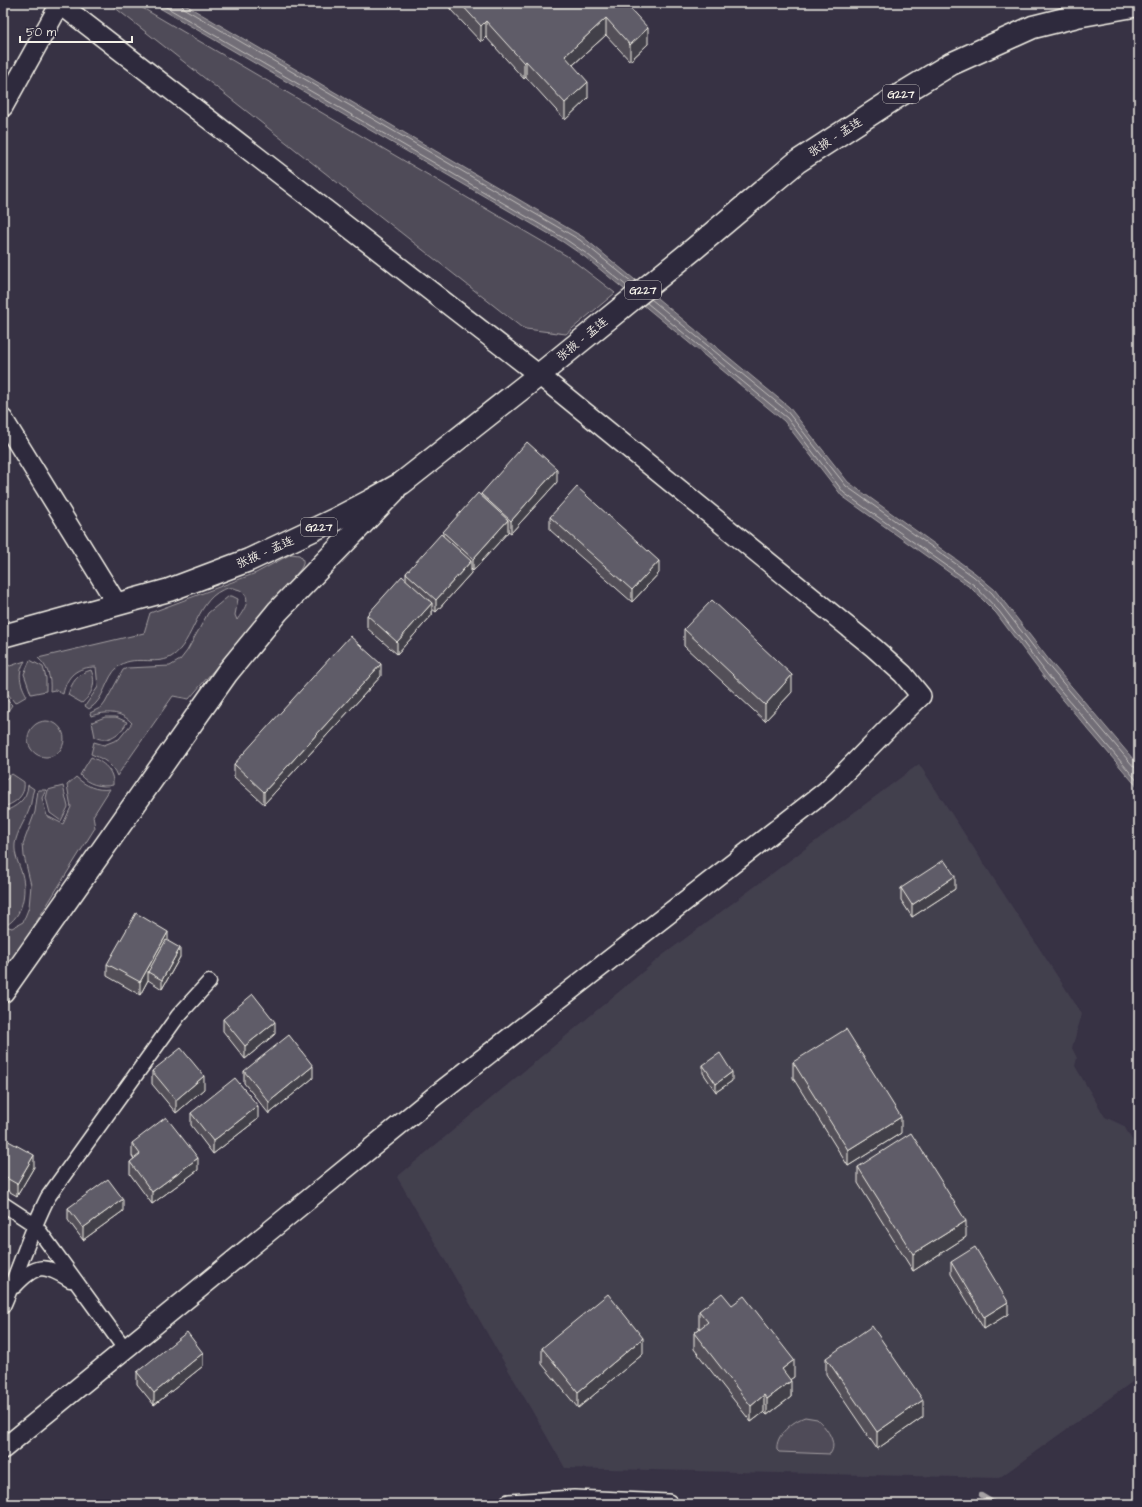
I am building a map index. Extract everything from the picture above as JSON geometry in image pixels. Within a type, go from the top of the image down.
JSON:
[{"type":"main road","name":"张掖 - 孟连","points":[[3,636],[169,590],[249,560],[336,519],[402,483],[539,375],[695,248],[797,162],[951,64],[1033,27],[1077,16],[1139,6]]},
{"type":"main road","points":[[3,992],[231,668],[278,610],[402,483]]},
{"type":"street","points":[[3,107],[59,3],[539,375],[874,648],[903,674],[921,696],[882,732],[852,766],[826,791],[436,1095],[3,1449]]},
{"type":"street","points":[[3,419],[117,604]]},
{"type":"street","points":[[6,1300],[35,1225],[48,1197],[160,1040],[178,1016],[209,982]]},
{"type":"street","points":[[3,1204],[35,1225],[125,1349]]},
{"type":"street","points":[[6,1300],[28,1272],[39,1267],[56,1272],[75,1282]]},
{"type":"street","points":[[509,1504],[574,1500],[668,1504]]},
{"type":"shaded area","points":[[109,3],[134,3],[567,256],[615,293],[566,334],[526,329],[521,327]]},
{"type":"shaded area","points":[[291,554],[299,555],[303,559],[303,565],[299,571],[189,699],[173,696],[117,776],[113,768],[107,762],[91,754],[94,742],[104,745],[119,739],[132,723],[128,719],[118,714],[102,713],[91,716],[90,713],[102,707],[123,670],[127,668],[170,666],[180,660],[187,651],[208,613],[229,596],[238,599],[235,615],[237,620],[246,605],[247,601],[244,593],[240,590],[228,588],[217,593],[209,600],[202,610],[186,641],[171,657],[158,661],[130,661],[118,667],[110,677],[102,695],[89,709],[85,706],[98,687],[96,667],[89,667],[74,673],[67,682],[63,694],[55,690],[50,691],[48,673],[38,658],[144,633],[150,613],[256,573]]},
{"type":"shaded area","points":[[30,660],[43,667],[46,678],[46,691],[31,694],[24,674]]},
{"type":"shaded area","points":[[25,661],[21,670],[20,678],[27,696],[15,703],[3,690],[3,662],[10,666]]},
{"type":"shaded area","points":[[91,670],[94,680],[91,692],[82,703],[68,695],[71,686],[76,679],[82,674]]},
{"type":"shaded area","points":[[3,696],[12,705],[4,717],[3,717]]},
{"type":"shaded area","points":[[105,717],[116,717],[127,722],[122,730],[114,736],[100,739],[95,737],[92,722]]},
{"type":"shaded area","points":[[50,721],[59,726],[63,732],[63,746],[59,752],[50,757],[42,757],[33,752],[29,746],[28,735],[33,726],[39,722]]},
{"type":"shaded area","points":[[91,757],[100,761],[107,767],[112,775],[113,785],[104,786],[90,783],[80,775]]},
{"type":"shaded area","points":[[919,764],[1082,1014],[1072,1048],[1077,1058],[1075,1066],[1105,1117],[1124,1126],[1139,1152],[1139,1377],[999,1478],[565,1468],[397,1177],[663,955]]},
{"type":"shaded area","points":[[12,774],[24,782],[23,791],[18,799],[3,807],[3,781]]},
{"type":"shaded area","points":[[76,777],[92,787],[110,789],[93,816],[95,828],[10,964],[3,972],[3,812],[12,808],[23,799],[26,795],[28,785],[34,789],[30,807],[17,835],[15,844],[16,856],[22,874],[24,896],[20,910],[16,917],[5,926],[12,928],[23,922],[29,907],[31,885],[24,856],[23,844],[35,812],[38,790],[46,790],[42,798],[47,816],[63,824],[71,807],[67,785]]},
{"type":"shaded area","points":[[63,786],[68,807],[61,821],[50,813],[46,798],[48,790]]},
{"type":"shaded area","points":[[805,1417],[817,1419],[827,1430],[833,1445],[830,1454],[779,1452],[777,1450],[779,1439],[786,1429],[790,1425]]},
{"type":"water","points":[[151,3],[182,3],[583,237],[789,407],[848,482],[975,573],[995,590],[1049,660],[1139,766],[1139,789],[1047,681],[996,613],[971,588],[842,496],[784,421],[585,257],[563,242]]},
{"type":"building","points":[[460,3],[625,3],[648,28],[630,45],[606,18],[565,56],[588,82],[565,103],[526,61],[524,63],[486,21],[481,26]]},
{"type":"building","points":[[527,442],[557,469],[511,521],[481,494]]},
{"type":"building","points":[[577,487],[659,561],[632,590],[550,517]]},
{"type":"building","points":[[478,493],[508,520],[473,559],[443,532]]},
{"type":"building","points":[[441,534],[471,561],[436,600],[406,573]]},
{"type":"building","points":[[402,576],[432,603],[397,642],[367,615]]},
{"type":"building","points":[[712,600],[792,675],[765,705],[684,629]]},
{"type":"building","points":[[350,636],[381,664],[264,792],[234,764]]},
{"type":"building","points":[[944,860],[955,876],[912,905],[901,888]]},
{"type":"building","points":[[136,913],[168,932],[140,982],[107,964]]},
{"type":"building","points":[[166,940],[180,948],[162,980],[148,972]]},
{"type":"building","points":[[253,994],[275,1022],[245,1046],[223,1019]]},
{"type":"building","points":[[846,1029],[901,1117],[848,1150],[793,1062]]},
{"type":"building","points":[[289,1035],[313,1066],[269,1102],[244,1071]]},
{"type":"building","points":[[181,1048],[204,1076],[176,1100],[152,1071]]},
{"type":"building","points":[[720,1053],[732,1072],[716,1084],[703,1065]]},
{"type":"building","points":[[235,1078],[258,1106],[213,1141],[191,1113]]},
{"type":"building","points":[[166,1117],[198,1158],[152,1192],[130,1162],[140,1154],[132,1143]]},
{"type":"building","points":[[911,1133],[966,1221],[913,1254],[858,1167]]},
{"type":"building","points":[[3,1138],[34,1155],[17,1184],[3,1176]]},
{"type":"building","points":[[108,1179],[123,1199],[83,1228],[68,1208]]},
{"type":"building","points":[[975,1247],[1008,1302],[984,1317],[951,1262]]},
{"type":"building","points":[[722,1293],[732,1305],[744,1296],[794,1360],[782,1369],[791,1381],[767,1399],[764,1395],[751,1406],[694,1333],[708,1322],[699,1311]]},
{"type":"building","points":[[608,1294],[643,1338],[578,1392],[542,1348]]},
{"type":"building","points":[[872,1326],[923,1400],[877,1432],[826,1358]]},
{"type":"building","points":[[187,1332],[203,1353],[154,1393],[137,1372]]},
{"type":"waterway","points":[[981,1495],[996,1504]]}]
